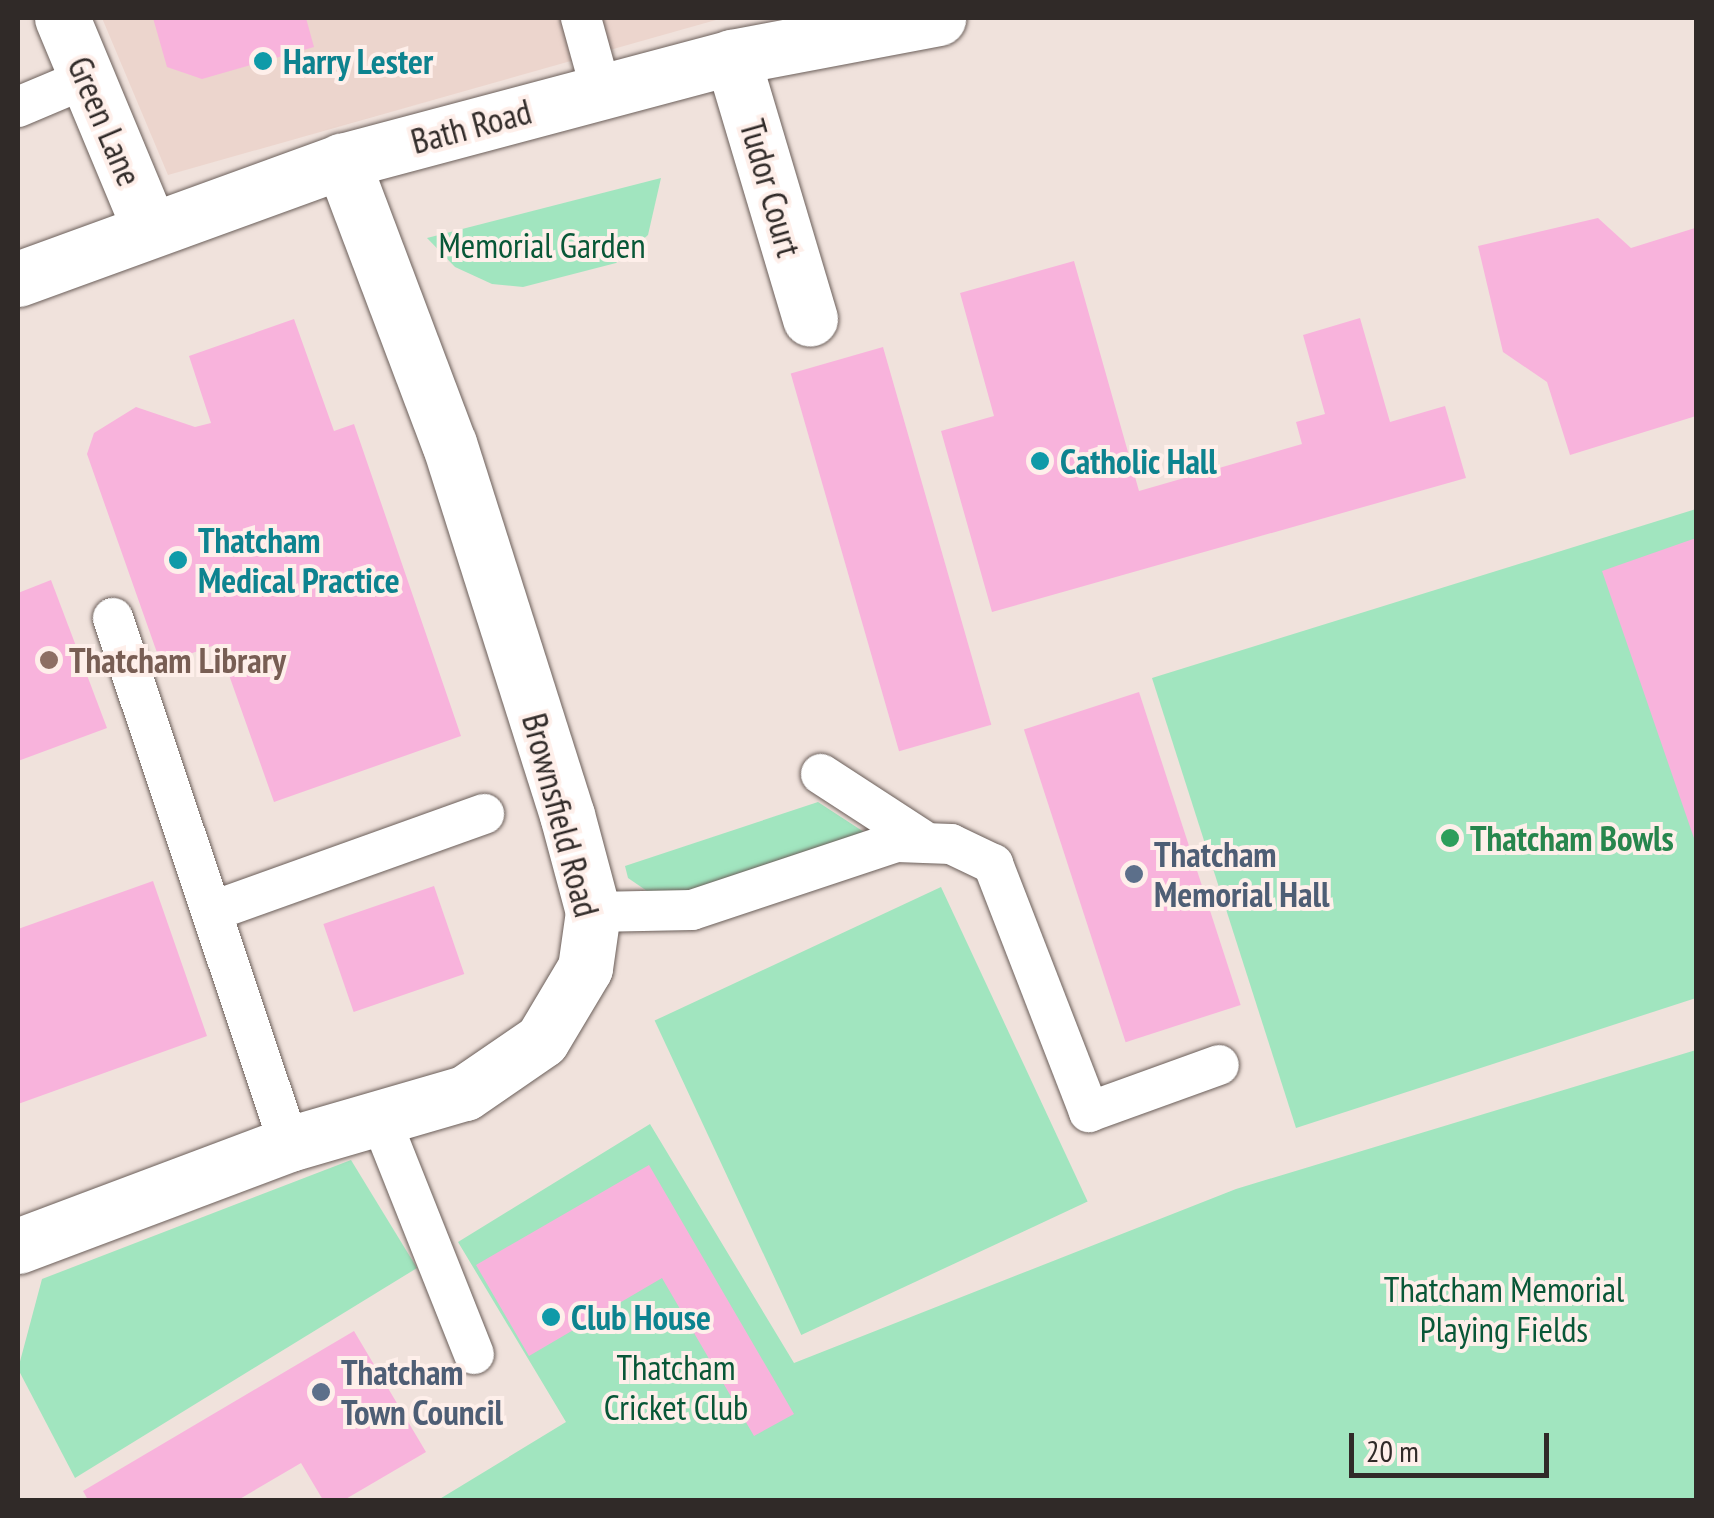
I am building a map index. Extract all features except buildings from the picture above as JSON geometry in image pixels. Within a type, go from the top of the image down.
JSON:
[{"type":"street","name":"Green Lane","points":[[62,18],[148,225]]},
{"type":"street","name":"Bath Road","points":[[18,279],[148,225],[342,161],[835,27],[938,18]]},
{"type":"street","name":"Tudor Court","points":[[732,58],[810,319]]},
{"type":"street","name":"Brownsfield Road","points":[[18,1246],[289,1144],[465,1093],[542,1040],[585,968],[593,912],[449,444],[342,161]]},
{"type":"lane","points":[[581,18],[602,90]]},
{"type":"lane","points":[[18,107],[87,78]]},
{"type":"lane","points":[[113,618],[289,1144]]},
{"type":"lane","points":[[821,774],[921,838],[993,864],[1089,1112],[1219,1065]]},
{"type":"lane","points":[[213,911],[484,814]]},
{"type":"lane","points":[[593,912],[692,910],[921,838]]},
{"type":"lane","points":[[380,1118],[474,1354]]},
{"type":"shaded area","points":[[102,18],[723,18],[168,175]]},
{"type":"green space","name":"Memorial Garden","points":[[661,178],[648,235],[616,263],[523,287],[492,284],[455,267],[427,238]]},
{"type":"green space","name":"Thatcham Bowls","points":[[1696,509],[1696,998],[1296,1128],[1152,678]]},
{"type":"green space","points":[[818,802],[864,832],[687,896],[647,891],[628,878],[625,866]]},
{"type":"green space","points":[[941,887],[1088,1201],[801,1335],[655,1021]]},
{"type":"green space","name":"Thatcham Memorial Playing Fields","points":[[1696,1050],[1696,1500],[438,1500],[566,1422],[458,1242],[650,1124],[794,1363],[1236,1189]]},
{"type":"green space","points":[[351,1160],[417,1268],[75,1478],[18,1369],[42,1279]]},
{"type":"place","name":"Harry Lester","points":[[263,61]]},
{"type":"place","name":"Catholic Hall","points":[[1040,461]]},
{"type":"place","name":"Thatcham Medical Practice","points":[[178,560]]},
{"type":"place","name":"Thatcham Library","points":[[49,660]]},
{"type":"place","name":"Thatcham Bowls","points":[[1450,838]]},
{"type":"place","name":"Thatcham Memorial Hall","points":[[1134,874]]},
{"type":"place","name":"Club House","points":[[551,1317]]},
{"type":"place","name":"Thatcham Town Council","points":[[321,1392]]},
{"type":"park label","name":"Thatcham Cricket Club","points":[[676,1387]]}]
